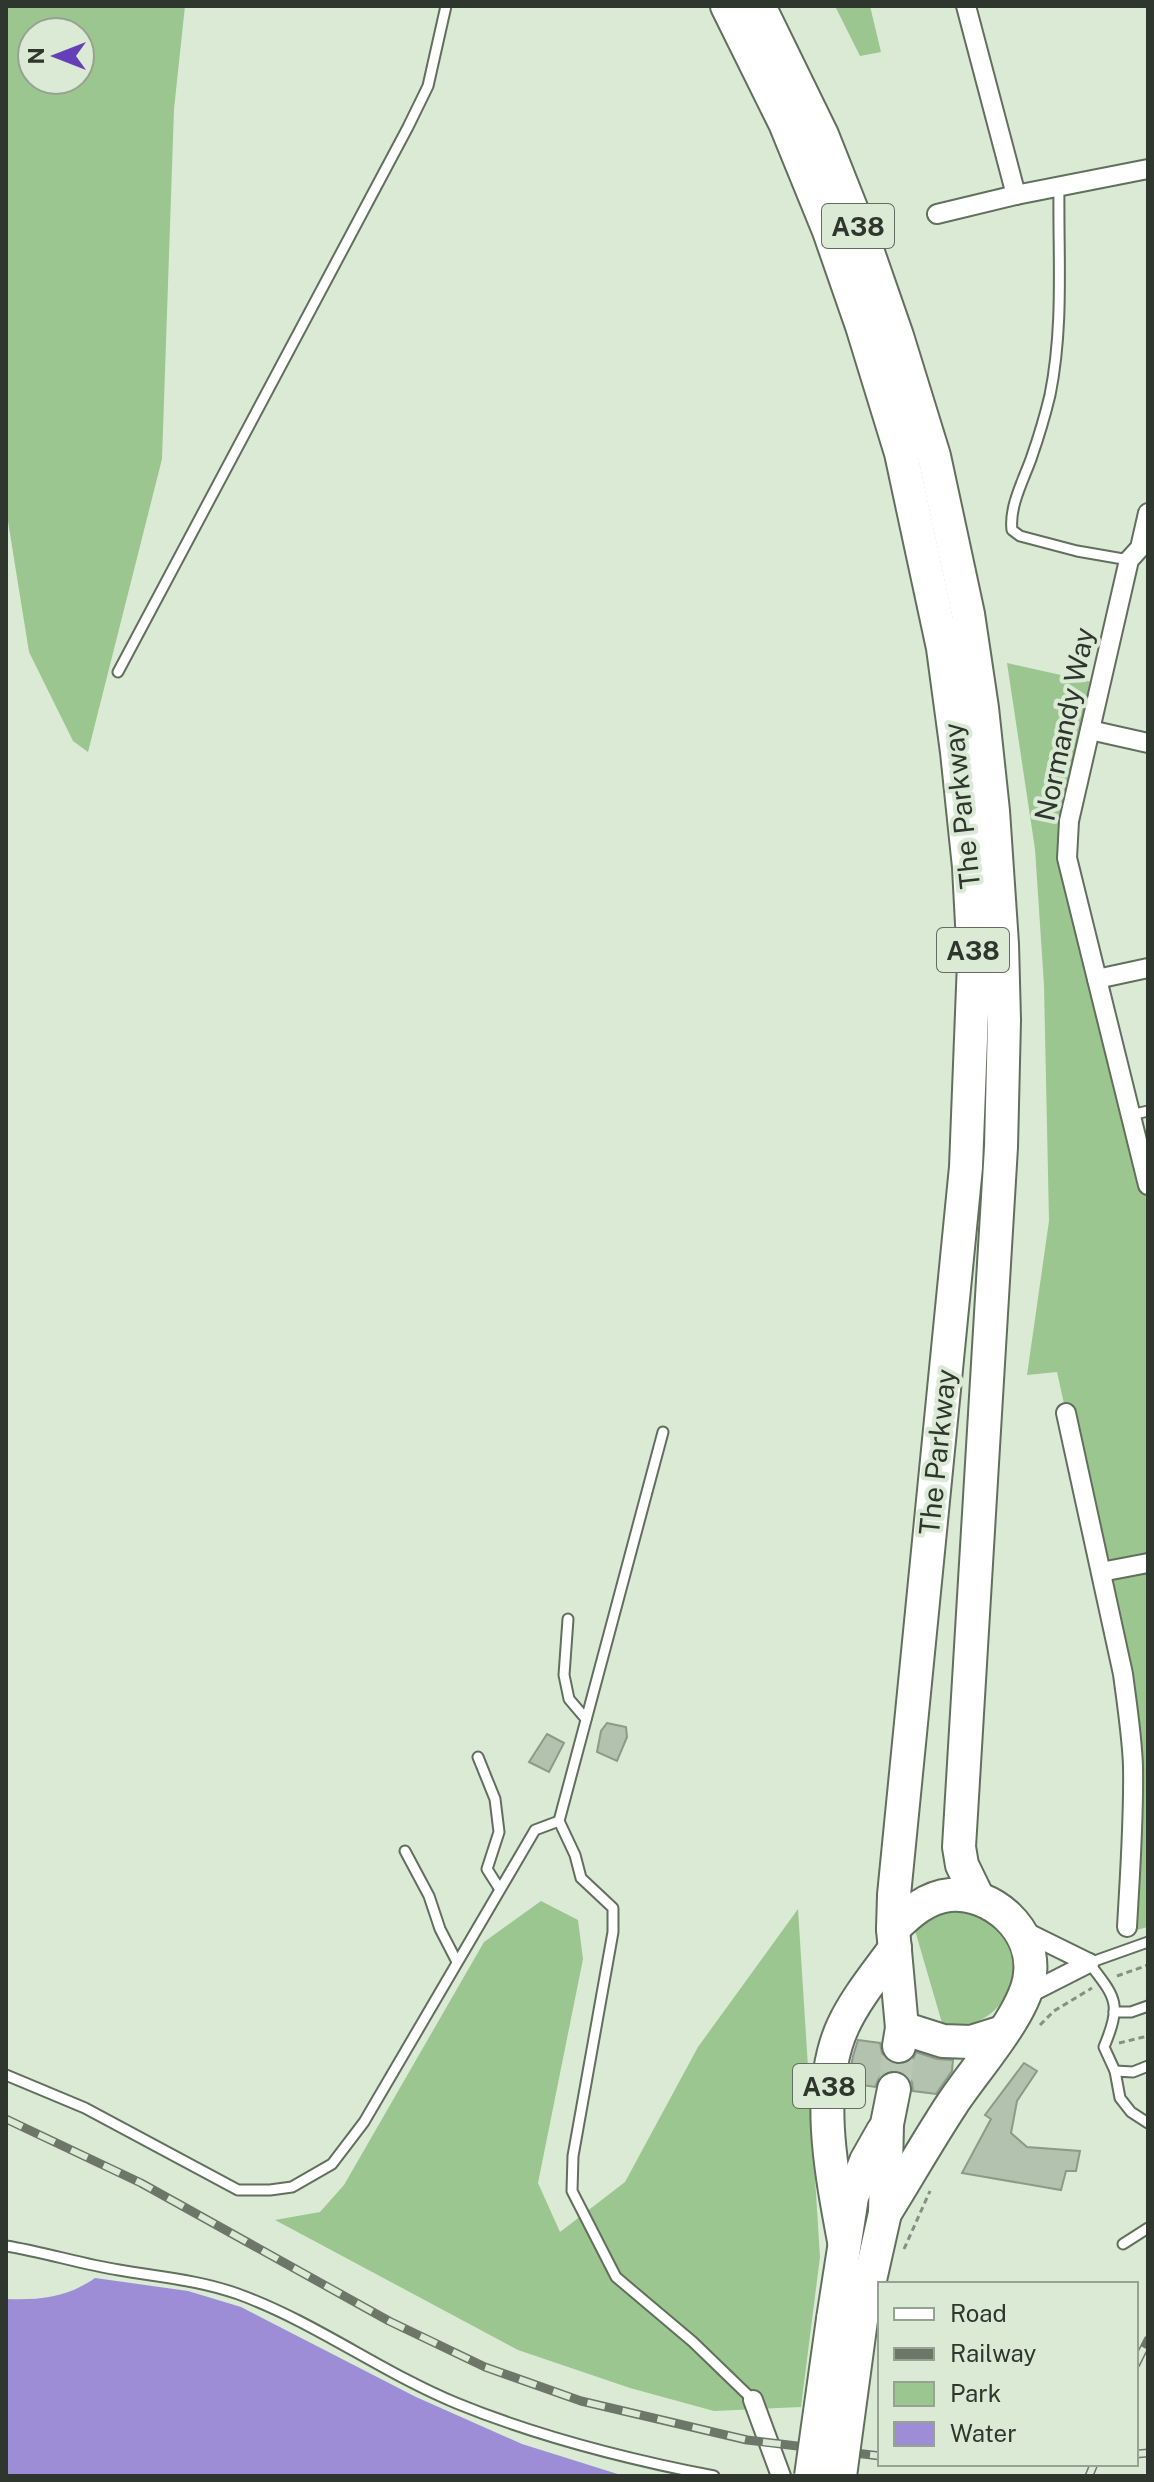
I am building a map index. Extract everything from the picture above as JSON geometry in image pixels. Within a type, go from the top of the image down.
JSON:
[{"type":"highway","name":"The Parkway","points":[[727,6],[785,123],[829,231],[901,453],[943,648],[969,867],[974,962],[966,1167],[897,1863],[894,1939]]},
{"type":"highway","name":"The Parkway","points":[[759,6],[822,135],[897,336],[943,495],[968,614],[982,708],[993,811],[1004,1020],[1000,1163],[959,1847],[962,1865],[978,1898]]},
{"type":"highway","points":[[949,1895],[978,1898],[1007,1915],[1019,1929],[1030,1961],[1031,1973],[1017,2033],[971,2042],[901,2037],[894,1939],[909,1913],[929,1901],[949,1895]]},
{"type":"highway","name":"A38","points":[[840,2476],[847,2320],[844,2241],[832,2173],[829,2089],[842,2029],[894,1939]]},
{"type":"highway","name":"A38","points":[[811,2476],[847,2320],[885,2213],[953,2102],[1017,2033]]},
{"type":"highway","name":"A38","points":[[885,2213],[887,2124],[894,2089]]},
{"type":"highway","name":"A38","points":[[844,2241],[852,2197],[866,2161],[887,2124]]},
{"type":"street","points":[[966,6],[1016,195]]},
{"type":"street","points":[[937,214],[1148,169]]},
{"type":"street","name":"Normandy Way","points":[[1148,513],[1090,730],[1069,821],[1067,858],[1097,979],[1139,1113],[1148,1185]]},
{"type":"street","points":[[1090,730],[1148,743]]},
{"type":"street","points":[[1097,979],[1148,968]]},
{"type":"street","points":[[1066,1413],[1129,1713],[1137,1883],[1127,1927]]},
{"type":"street","points":[[1101,1572],[1148,1563]]},
{"type":"street","points":[[1019,1929],[1089,1963]]},
{"type":"street","points":[[1026,1995],[1089,1963]]},
{"type":"street","points":[[753,2400],[781,2476]]},
{"type":"lane","points":[[118,672],[422,99],[428,86],[446,6]]},
{"type":"lane","points":[[1059,186],[1058,333],[1049,395],[1020,486],[1011,522],[1012,530],[1020,536],[1077,551],[1139,552]]},
{"type":"lane","points":[[663,1432],[559,1821],[575,1855],[581,1878],[613,1908],[613,1932],[573,2156],[572,2191],[616,2277],[693,2342],[753,2400]]},
{"type":"lane","points":[[568,1619],[564,1675],[569,1699],[586,1719]]},
{"type":"lane","points":[[478,1757],[495,1799],[499,1832],[487,1869],[499,1888]]},
{"type":"lane","points":[[6,2075],[85,2108],[238,2190],[292,2187],[332,2164],[364,2122],[456,1960],[535,1830],[559,1821]]},
{"type":"lane","points":[[405,1851],[429,1896],[440,1929],[456,1960]]},
{"type":"lane","points":[[1148,1942],[1089,1963],[1109,1987],[1115,2006],[1104,2047],[1115,2071],[1120,2098],[1131,2112],[1148,2123]]},
{"type":"lane","points":[[1114,2012],[1131,2012],[1148,2006]]},
{"type":"lane","points":[[1115,2071],[1133,2072],[1148,2066]]},
{"type":"lane","points":[[1123,2244],[1148,2228]]},
{"type":"lane","points":[[6,2246],[117,2270],[186,2279],[238,2294],[292,2318],[456,2403],[573,2444],[714,2476]]},
{"type":"path","points":[[1017,2033],[1103,1981],[1148,1965]]},
{"type":"path","points":[[1104,2047],[1148,2036]]},
{"type":"path","points":[[903,2252],[934,2183]]},
{"type":"green space","points":[[6,6],[185,6],[174,109],[162,459],[88,752],[73,741],[29,652],[6,509]]},
{"type":"green space","points":[[835,6],[870,6],[881,52],[860,56]]},
{"type":"green space","points":[[1007,663],[1101,684],[1067,858],[1148,1185],[1148,1927],[1125,1933],[1133,1764],[1101,1572],[1057,1372],[1027,1375],[1049,1221],[1044,985],[1035,849]]},
{"type":"green space","points":[[541,1901],[578,1920],[583,1959],[538,2183],[560,2232],[625,2182],[698,2047],[798,1909],[820,2257],[801,2407],[714,2411],[630,2388],[518,2350],[275,2220],[320,2212],[344,2185],[484,1942]]},
{"type":"green space","points":[[948,1909],[967,1909],[998,1927],[1009,1939],[1014,1952],[1015,1966],[1008,1993],[990,2014],[969,2024],[942,2023],[914,1927]]},
{"type":"water","points":[[95,2278],[188,2291],[241,2307],[416,2397],[522,2444],[624,2476],[6,2476],[6,2299],[53,2296],[74,2290]]},
{"type":"building","points":[[607,1723],[626,1727],[627,1737],[617,1761],[597,1752],[601,1731]]},
{"type":"building","points":[[547,1734],[564,1743],[549,1772],[529,1762]]},
{"type":"building","points":[[858,2040],[880,2043],[886,2060],[895,2065],[913,2059],[916,2052],[937,2059],[953,2060],[952,2071],[936,2094],[913,2091],[907,2075],[897,2070],[880,2076],[875,2087],[848,2083]]},
{"type":"building","points":[[1024,2063],[1037,2071],[1017,2101],[1011,2133],[1027,2147],[1080,2151],[1076,2171],[1066,2171],[1061,2190],[962,2173],[991,2119],[985,2115]]},
{"type":"tunnel","points":[[894,2089],[899,2046]]},
{"type":"railway","points":[[6,2119],[141,2183],[389,2321],[485,2367],[581,2401],[747,2440],[878,2456]]},
{"type":"railway","points":[[1138,2360],[1148,2340]]},
{"type":"railway","points":[[1138,2454],[1148,2453]]},
{"type":"railway","points":[[1089,2476],[1093,2466]]}]
